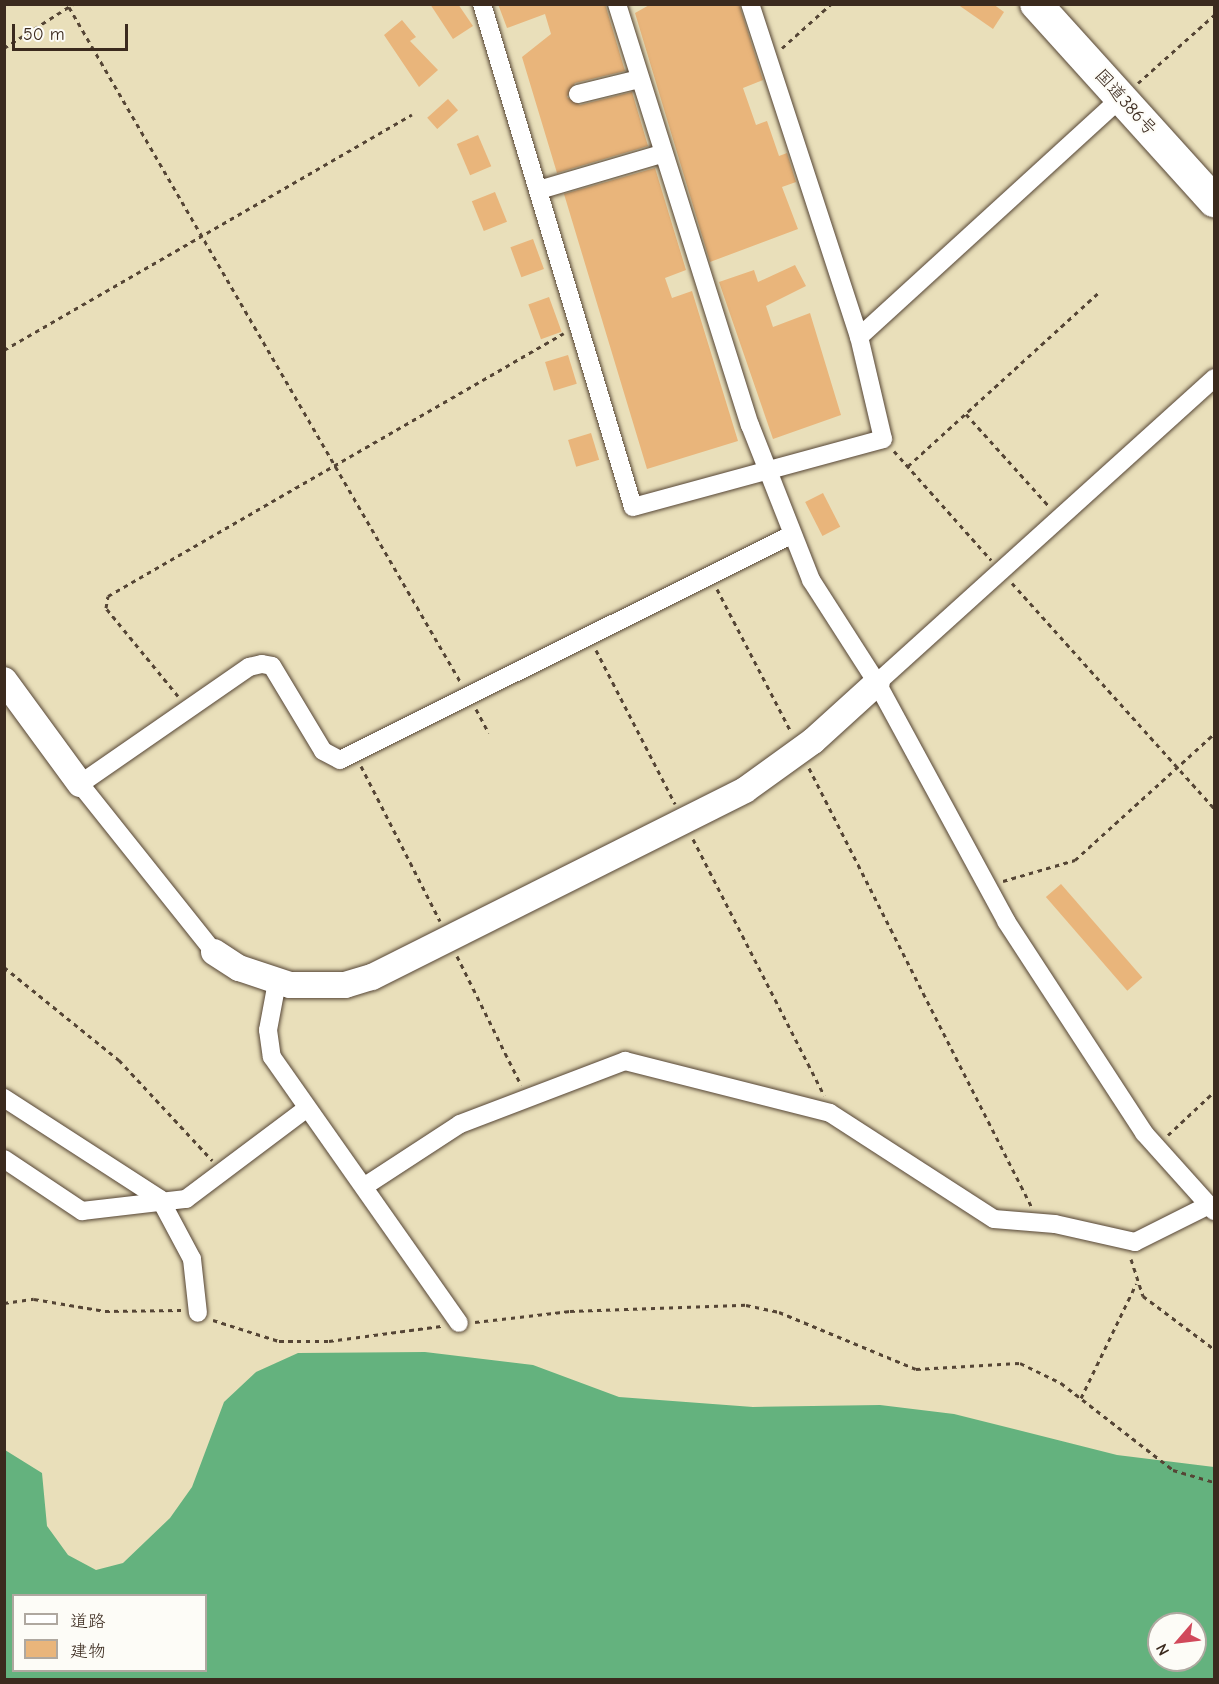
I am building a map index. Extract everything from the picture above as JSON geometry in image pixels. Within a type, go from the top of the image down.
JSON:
[{"type":"highway","name":"国道386号","points":[[1036,4],[1215,201]]},
{"type":"street","points":[[482,4],[633,507],[883,438],[859,337],[767,62],[750,4]]},
{"type":"street","points":[[365,1186],[446,1131],[609,1063],[645,1066],[830,1113],[994,1219],[1040,1224],[1127,1242],[1212,1208],[1156,1147],[987,887],[877,683],[811,580],[789,536],[662,154],[639,79],[622,6]]},
{"type":"street","points":[[578,94],[639,79]]},
{"type":"street","points":[[859,337],[1121,98]]},
{"type":"street","points":[[539,190],[662,154]]},
{"type":"street","points":[[4,680],[80,784],[214,952],[239,968],[278,982],[320,987],[372,977],[685,823],[800,750],[1215,378]]},
{"type":"street","points":[[80,784],[249,667],[272,666],[323,751],[340,760],[467,693],[789,536]]},
{"type":"street","points":[[278,982],[267,1046],[307,1108],[365,1186],[459,1323]]},
{"type":"street","points":[[4,1098],[160,1199],[192,1259],[198,1313]]},
{"type":"street","points":[[4,1159],[82,1211],[160,1199],[186,1199],[307,1108]]},
{"type":"path","points":[[4,48],[73,4]]},
{"type":"path","points":[[767,62],[831,4]]},
{"type":"path","points":[[69,7],[489,733]]},
{"type":"path","points":[[1121,98],[1215,15]]},
{"type":"path","points":[[4,350],[412,114]]},
{"type":"path","points":[[908,466],[1099,292]]},
{"type":"path","points":[[189,709],[113,617],[105,602],[108,596],[578,324]]},
{"type":"path","points":[[966,414],[1059,518]]},
{"type":"path","points":[[883,438],[1215,808]]},
{"type":"path","points":[[710,574],[1040,1224]]},
{"type":"path","points":[[589,634],[830,1113]]},
{"type":"path","points":[[987,887],[1075,860],[1215,734]]},
{"type":"path","points":[[4,967],[119,1060],[224,1172]]},
{"type":"path","points":[[1156,1147],[1215,1092]]},
{"type":"path","points":[[1127,1242],[1137,1283],[1143,1296],[1215,1348]]},
{"type":"path","points":[[1081,1398],[1137,1283]]},
{"type":"path","points":[[4,1303],[34,1299],[105,1311],[198,1313],[279,1341],[329,1341],[459,1323],[570,1311],[746,1305],[779,1312],[916,1369],[1020,1363],[1039,1369],[1081,1398],[1173,1470],[1215,1482]]},
{"type":"green space","points":[[425,1352],[533,1365],[619,1397],[753,1407],[880,1405],[954,1414],[1117,1455],[1214,1467],[1214,1679],[5,1679],[5,1450],[42,1473],[47,1526],[68,1555],[96,1570],[123,1563],[170,1518],[192,1487],[224,1402],[256,1372],[298,1353]]},
{"type":"building","points":[[430,4],[458,4],[473,26],[453,39]]},
{"type":"building","points":[[498,4],[605,4],[625,71],[575,83],[567,97],[580,105],[632,92],[648,146],[557,173],[522,57],[551,34],[545,14],[507,28]]},
{"type":"building","points":[[651,4],[739,4],[763,80],[743,88],[756,125],[767,121],[779,156],[787,153],[796,182],[782,187],[798,229],[710,262],[635,13]]},
{"type":"building","points":[[957,4],[993,4],[1004,12],[993,29]]},
{"type":"building","points":[[402,20],[416,37],[410,41],[438,70],[419,87],[384,35]]},
{"type":"building","points":[[448,99],[458,110],[437,129],[427,118]]},
{"type":"building","points":[[478,135],[491,166],[470,175],[457,144]]},
{"type":"building","points":[[655,168],[686,270],[665,278],[672,298],[692,291],[738,441],[647,469],[564,194]]},
{"type":"building","points":[[495,192],[507,222],[484,231],[472,201]]},
{"type":"building","points":[[533,239],[544,269],[521,277],[510,247]]},
{"type":"building","points":[[795,265],[806,286],[766,306],[773,327],[810,313],[841,415],[773,439],[719,282],[754,270],[758,282]]},
{"type":"building","points":[[549,297],[562,332],[541,339],[528,305]]},
{"type":"building","points":[[568,355],[577,384],[554,391],[545,362]]},
{"type":"building","points":[[591,433],[599,460],[576,467],[568,440]]},
{"type":"building","points":[[823,493],[840,527],[822,536],[805,502]]},
{"type":"building","points":[[1061,884],[1142,978],[1127,991],[1046,897]]}]
